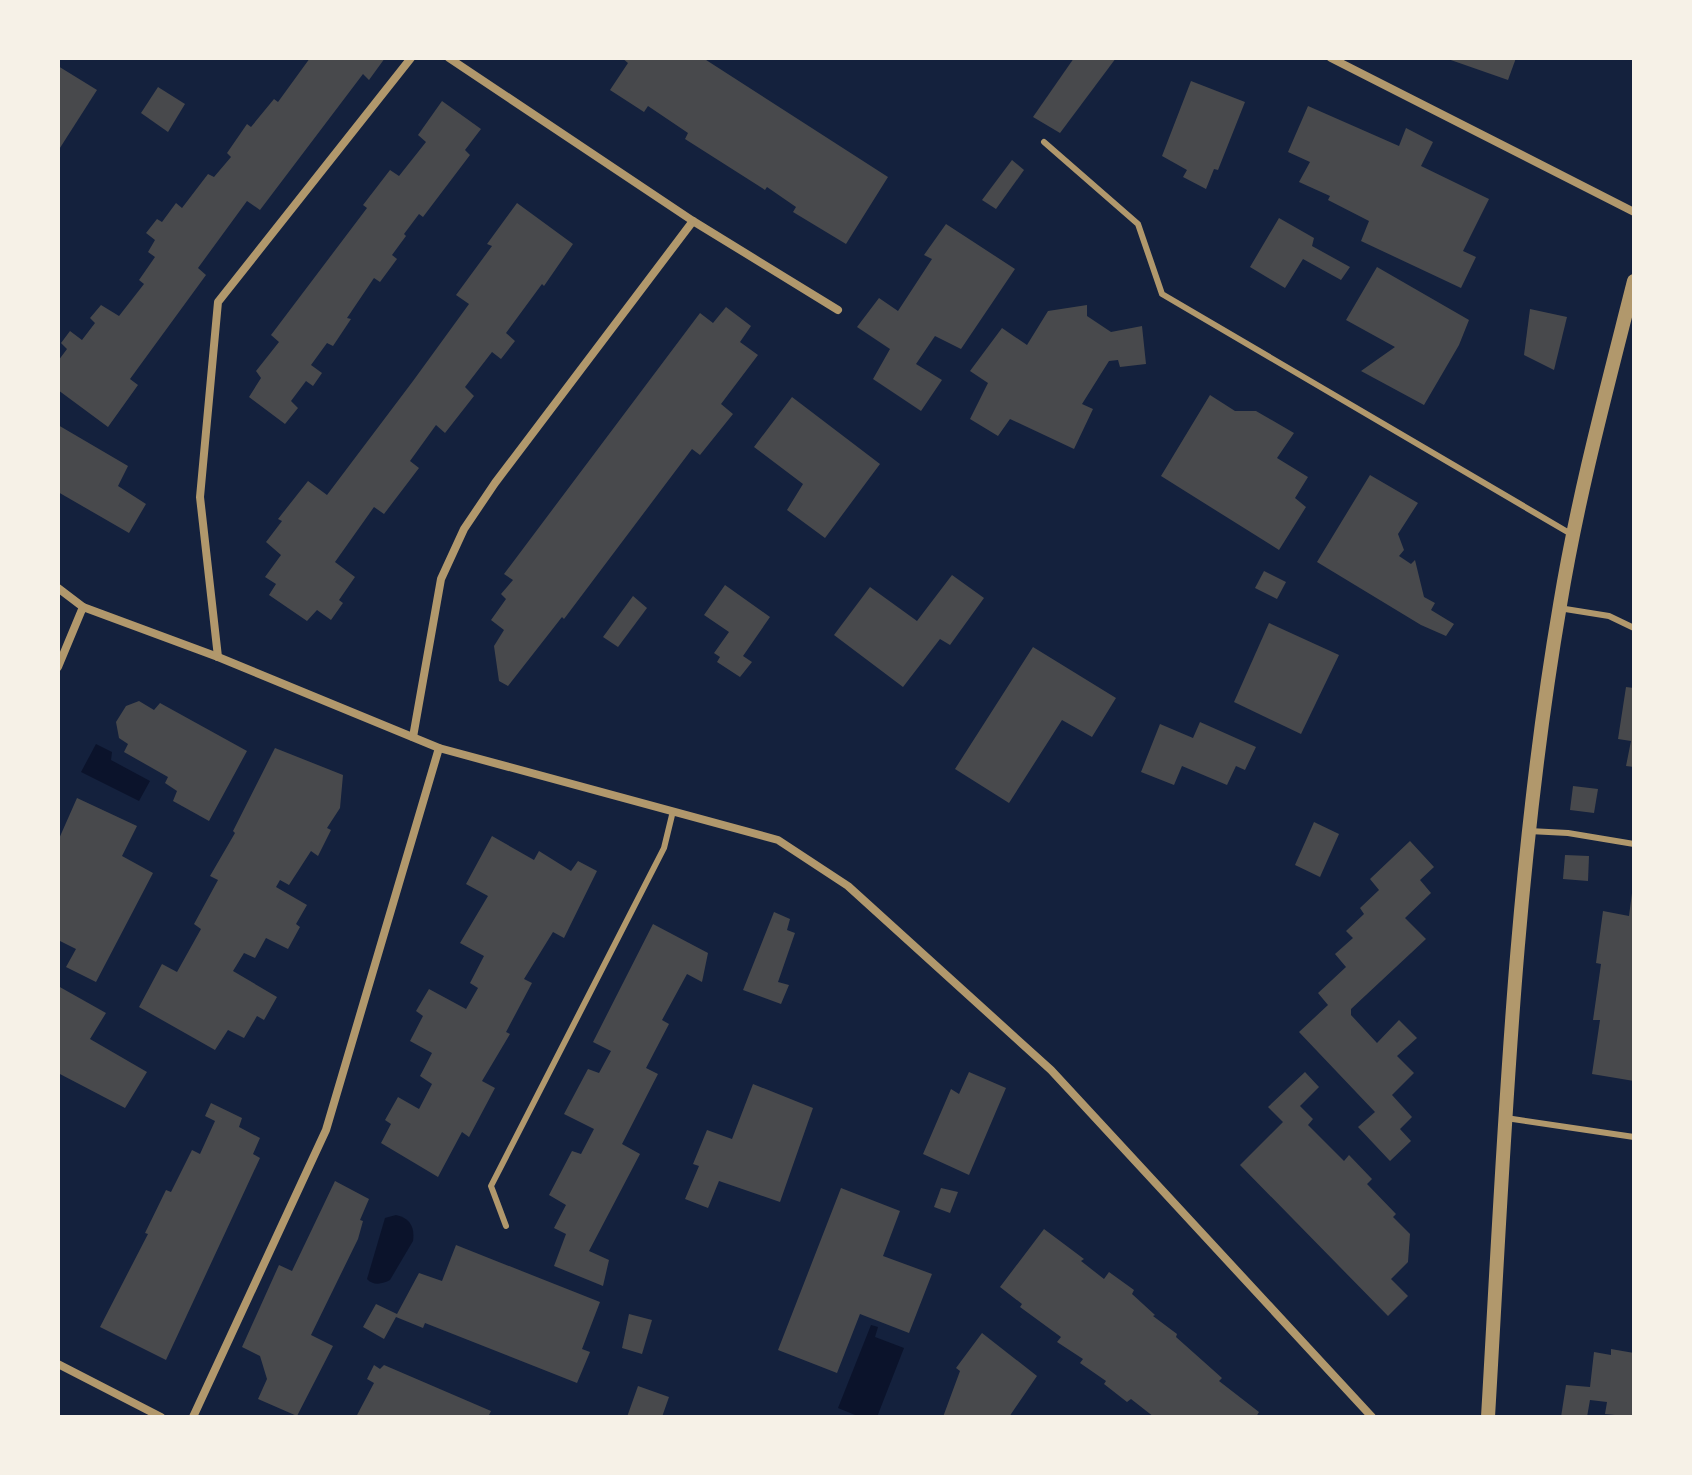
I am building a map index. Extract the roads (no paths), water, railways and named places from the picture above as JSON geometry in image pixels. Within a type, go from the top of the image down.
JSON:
[{"type":"street","points":[[218,657],[200,497],[218,302],[411,58]]},
{"type":"street","points":[[449,58],[693,221],[838,310]]},
{"type":"street","points":[[1331,58],[1634,212]]},
{"type":"street","points":[[413,737],[441,579],[464,529],[495,483],[693,221]]},
{"type":"street","points":[[1488,1417],[1506,1118],[1529,831],[1572,535],[1634,281]]},
{"type":"street","points":[[58,588],[83,607],[218,657],[439,748],[778,840],[848,886],[1051,1070],[1372,1417]]},
{"type":"street","points":[[58,667],[83,607]]},
{"type":"street","points":[[193,1417],[326,1130],[439,748]]},
{"type":"street","points":[[58,1364],[161,1417]]},
{"type":"lane","points":[[1044,142],[1138,224],[1162,294],[1572,535]]},
{"type":"lane","points":[[1559,608],[1609,616],[1634,628]]},
{"type":"lane","points":[[506,1226],[491,1186],[664,848],[673,811]]},
{"type":"lane","points":[[1529,831],[1568,833],[1634,844]]},
{"type":"lane","points":[[1506,1118],[1634,1137]]},
{"type":"water","points":[[96,744],[112,752],[111,760],[150,781],[139,801],[81,772]]},
{"type":"water","points":[[396,1215],[410,1224],[413,1241],[390,1280],[372,1283],[367,1279],[385,1218]]},
{"type":"water","points":[[871,1325],[878,1327],[875,1337],[904,1348],[877,1417],[860,1417],[838,1408]]}]
